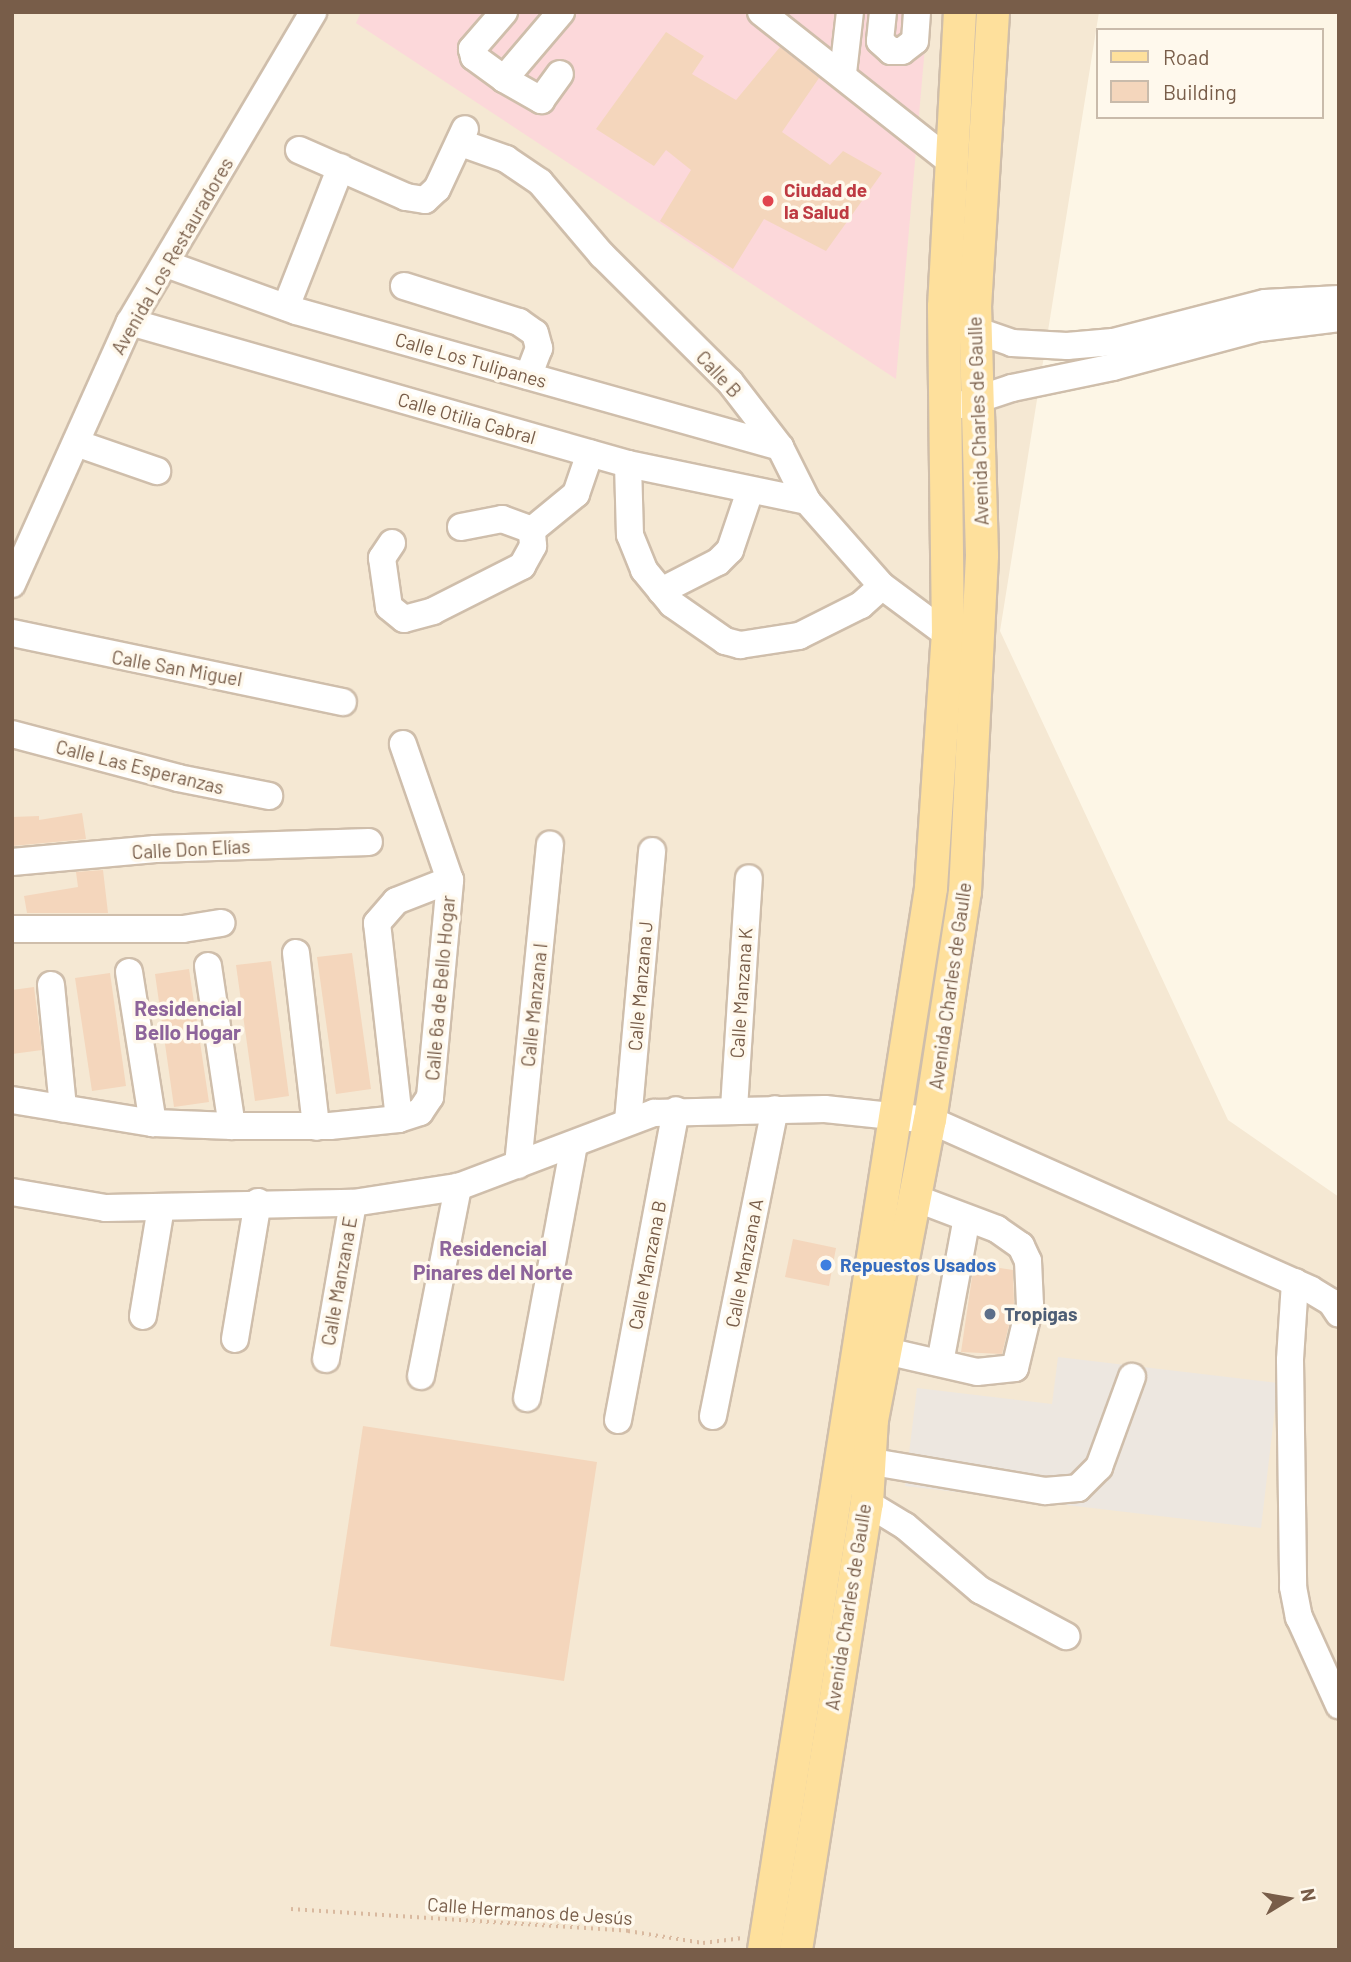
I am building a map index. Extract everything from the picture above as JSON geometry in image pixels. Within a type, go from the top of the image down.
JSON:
[{"type":"main road","name":"Avenida Charles de Gaulle","points":[[796,1950],[867,1503],[867,1461],[930,1120],[965,892],[982,555],[978,401],[960,329],[952,163],[960,12]]},
{"type":"main road","name":"Avenida Charles de Gaulle","points":[[765,1944],[897,1115],[930,888],[948,635],[946,409],[960,329],[993,12]]},
{"type":"main road","points":[[930,888],[965,892]]},
{"type":"street","name":"Avenida Los Restauradores","points":[[12,584],[130,322],[313,12]]},
{"type":"street","points":[[504,12],[472,49],[474,57],[504,79],[541,100],[560,74]]},
{"type":"street","points":[[504,79],[561,12]]},
{"type":"street","points":[[761,12],[843,73],[952,163]]},
{"type":"street","points":[[843,73],[850,12]]},
{"type":"street","points":[[883,12],[880,41],[891,51],[902,51],[915,41],[917,12]]},
{"type":"street","name":"Calle B","points":[[341,167],[406,197],[425,200],[438,189],[463,135],[540,182],[602,255],[730,382],[780,447],[807,501],[882,586],[948,635]]},
{"type":"street","points":[[286,307],[341,167],[299,150]]},
{"type":"street","name":"Calle Los Tulipanes","points":[[166,264],[286,307],[780,447]]},
{"type":"street","points":[[404,286],[527,327],[535,333],[539,348],[528,376]]},
{"type":"street","points":[[960,329],[1012,344],[1066,346],[1113,342],[1265,303],[1339,299]]},
{"type":"street","points":[[946,409],[1259,328],[1339,318]]},
{"type":"street","name":"Calle Otilia Cabral","points":[[130,322],[628,464],[807,501]]},
{"type":"street","points":[[76,443],[157,471]]},
{"type":"street","points":[[532,530],[576,494],[590,453]]},
{"type":"street","points":[[628,464],[630,535],[644,570],[661,591],[713,633],[740,645],[799,636],[860,606],[882,586]]},
{"type":"street","points":[[661,591],[718,562],[730,550],[750,491]]},
{"type":"street","points":[[461,527],[502,519],[532,530]]},
{"type":"street","points":[[392,543],[382,558],[383,581],[389,607],[404,619],[433,611],[522,566],[533,546],[532,530]]},
{"type":"street","name":"Calle San Miguel","points":[[12,633],[343,702]]},
{"type":"street","name":"Calle Las Esperanzas","points":[[12,734],[178,778],[270,796]]},
{"type":"street","name":"Calle 6a de Bello Hogar","points":[[403,744],[450,880],[430,1097],[410,1115]]},
{"type":"street","name":"Calle Don Elías","points":[[12,862],[155,849],[369,842]]},
{"type":"street","name":"Calle Manzana I","points":[[518,1165],[550,845]]},
{"type":"street","name":"Calle Manzana J","points":[[628,1121],[652,851]]},
{"type":"street","name":"Calle Manzana K","points":[[734,1108],[749,878]]},
{"type":"street","points":[[12,1100],[153,1123],[232,1126],[316,1127],[410,1115],[377,923],[396,901],[450,880]]},
{"type":"street","points":[[12,929],[183,929],[222,923]]},
{"type":"street","points":[[296,953],[316,1127]]},
{"type":"street","points":[[208,966],[232,1126]]},
{"type":"street","points":[[129,972],[153,1123]]},
{"type":"street","points":[[51,985],[63,1108]]},
{"type":"street","points":[[12,1192],[106,1208],[258,1202],[353,1203],[458,1187],[573,1145],[628,1121],[676,1110],[734,1108],[897,1115],[930,1120],[1295,1282],[1331,1303],[1339,1314]]},
{"type":"street","name":"Calle Manzana A","points":[[713,1416],[775,1109]]},
{"type":"street","name":"Calle Manzana B","points":[[618,1420],[676,1110]]},
{"type":"street","points":[[527,1398],[573,1145]]},
{"type":"street","points":[[421,1376],[458,1187]]},
{"type":"street","points":[[886,1351],[978,1372],[1015,1368],[1030,1305],[1028,1261],[1021,1246],[997,1229],[915,1198]]},
{"type":"street","points":[[235,1339],[258,1202]]},
{"type":"street","name":"Calle Manzana E","points":[[326,1359],[353,1203]]},
{"type":"street","points":[[143,1316],[161,1207]]},
{"type":"street","points":[[940,1363],[967,1218]]},
{"type":"street","points":[[1295,1282],[1290,1360],[1293,1587],[1299,1617],[1339,1705]]},
{"type":"street","points":[[867,1461],[1045,1491],[1078,1488],[1099,1467],[1132,1377]]},
{"type":"street","points":[[867,1503],[905,1526],[980,1590],[1066,1636]]},
{"type":"path","name":"Calle Hermanos de Jesús","points":[[291,1909],[628,1931],[703,1943],[765,1944]]},
{"type":"shaded area","points":[[12,12],[1099,12],[1000,631],[1228,1120],[1339,1197],[1339,1950],[12,1950]]},
{"type":"shaded area","name":"Ciudad de la Salud","points":[[361,12],[928,12],[896,379],[356,23]]},
{"type":"shaded area","points":[[1058,1357],[1278,1383],[1261,1528],[905,1486],[917,1388],[1052,1404]]},
{"type":"building","points":[[666,32],[704,56],[692,74],[736,100],[780,47],[819,78],[782,132],[830,165],[843,151],[882,173],[826,251],[764,219],[733,269],[660,221],[691,170],[666,150],[654,166],[596,129]]},
{"type":"building","points":[[82,813],[86,839],[12,846],[12,817],[39,816],[39,820]]},
{"type":"building","points":[[103,870],[108,913],[27,913],[24,896],[78,887],[76,872]]},
{"type":"building","points":[[352,953],[371,1089],[336,1094],[317,957]]},
{"type":"building","points":[[271,961],[289,1096],[255,1101],[236,965]]},
{"type":"building","points":[[189,969],[209,1102],[174,1107],[155,974]]},
{"type":"building","points":[[110,973],[126,1086],[92,1091],[75,978]]},
{"type":"building","points":[[34,987],[42,1050],[12,1054],[12,990]]},
{"type":"building","points":[[793,1239],[836,1248],[829,1286],[785,1277]]},
{"type":"building","name":"Tropigas","points":[[974,1264],[1013,1270],[1014,1304],[1002,1354],[961,1352]]},
{"type":"building","points":[[363,1426],[597,1462],[564,1681],[330,1646]]},
{"type":"place","name":"Ciudad de la Salud","points":[[768,201]]},
{"type":"place","name":"Repuestos Usados","points":[[826,1265]]},
{"type":"place","name":"Tropigas","points":[[990,1314]]},
{"type":"district","name":"Residencial Bello Hogar","points":[[188,1020]]},
{"type":"district","name":"Residencial Pinares del Norte","points":[[493,1260]]}]
